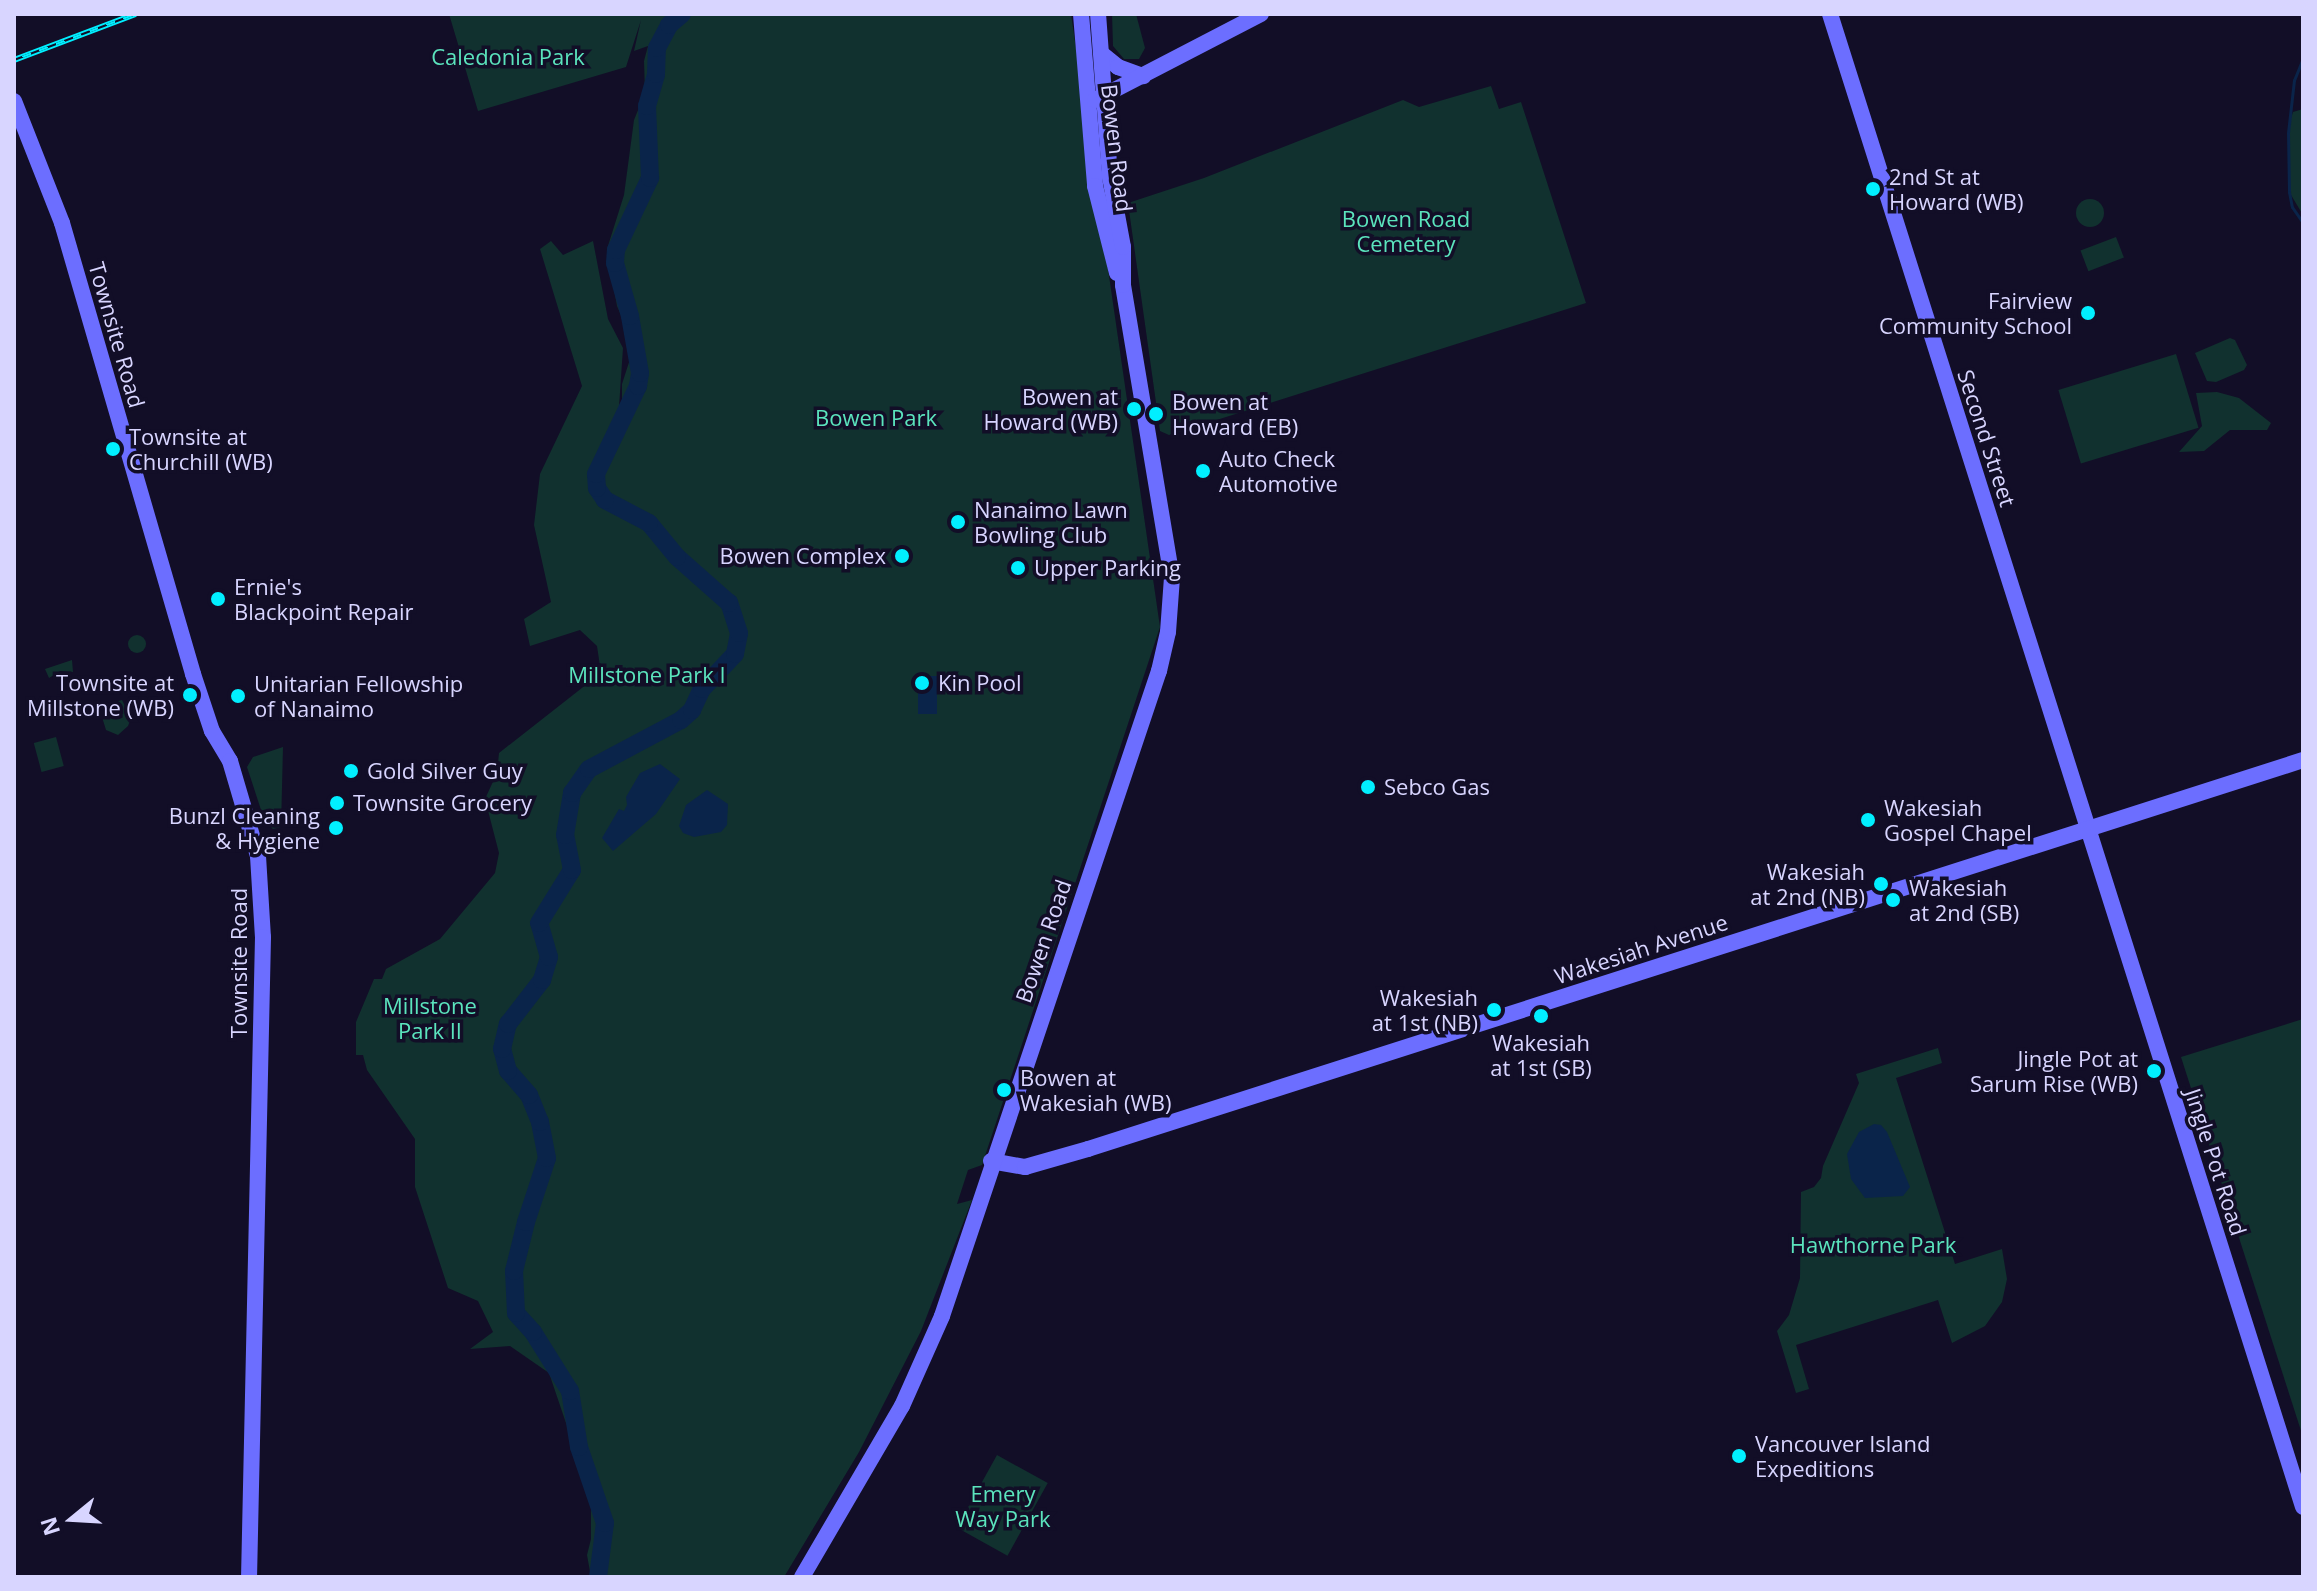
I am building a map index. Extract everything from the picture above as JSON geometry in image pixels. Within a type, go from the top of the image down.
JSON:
[{"type":"main road","name":"Bowen Road","points":[[1081,14],[1095,186],[1114,264],[1123,285]]},
{"type":"main road","name":"Bowen Road","points":[[802,1577],[902,1406],[942,1316],[991,1161],[1159,671],[1168,632],[1172,578],[1123,285],[1123,247],[1110,177],[1098,14]]},
{"type":"main road","points":[[1086,103],[1261,14]]},
{"type":"main road","name":"Second Street","points":[[1830,14],[2088,829]]},
{"type":"main road","points":[[1102,54],[1118,67],[1143,76]]},
{"type":"main road","name":"Townsite Road","points":[[14,101],[62,223],[193,674],[212,731],[230,761],[258,856],[263,937],[249,1577]]},
{"type":"main road","name":"Wakesiah Avenue","points":[[991,1161],[1020,1168],[1074,1153],[2303,760]]},
{"type":"main road","name":"Jingle Pot Road","points":[[2088,829],[2303,1507]]},
{"type":"green space","name":"Bowen Park","points":[[449,14],[1071,14],[1160,627],[982,1165],[968,1170],[957,1204],[972,1200],[921,1331],[859,1452],[784,1577],[591,1577],[587,1555],[591,1539],[591,1508],[586,1482],[549,1373],[510,1346],[470,1349],[493,1332],[478,1301],[448,1288],[415,1187],[415,1139],[367,1070],[363,1055],[356,1055],[356,1022],[374,979],[382,979],[386,969],[440,939],[495,873],[499,853],[485,799],[497,773],[499,753],[601,673],[597,646],[580,630],[530,646],[524,619],[551,602],[534,525],[540,474],[582,386],[540,249],[551,241],[563,255],[593,241],[608,319],[623,348],[619,407],[622,413],[622,384],[631,356],[630,336],[617,306],[607,249],[624,195],[634,120],[645,93],[644,61],[648,46],[634,51],[641,20],[626,67],[478,111]]},
{"type":"green space","points":[[1112,14],[1136,14],[1145,48],[1139,59],[1124,59],[1113,46]]},
{"type":"green space","name":"Bowen Road Cemetery","points":[[1491,86],[1499,109],[1521,102],[1586,303],[1169,435],[1160,431],[1128,203],[1204,178],[1403,100],[1419,107]]},
{"type":"green space","points":[[2303,109],[2303,215],[2288,190],[2289,124],[2293,112]]},
{"type":"green space","points":[[2090,199],[2100,203],[2104,213],[2100,223],[2090,227],[2080,223],[2076,213],[2080,203]]},
{"type":"green space","points":[[2116,237],[2124,258],[2088,271],[2081,251]]},
{"type":"green space","points":[[2230,338],[2235,340],[2247,365],[2244,370],[2216,382],[2207,381],[2195,353]]},
{"type":"green space","points":[[2176,354],[2199,428],[2081,464],[2058,390]]},
{"type":"green space","points":[[2217,392],[2239,398],[2271,423],[2267,430],[2230,430],[2204,451],[2179,452],[2202,426],[2196,393]]},
{"type":"green space","points":[[137,635],[146,644],[137,653],[128,644]]},
{"type":"green space","points":[[72,660],[73,672],[60,671],[49,678],[45,669]]},
{"type":"green space","points":[[122,700],[131,718],[128,726],[118,735],[106,730],[102,717],[106,715],[105,705]]},
{"type":"green space","points":[[56,737],[64,766],[42,772],[34,743]]},
{"type":"green space","points":[[283,747],[281,827],[273,829],[265,822],[247,767],[253,757]]},
{"type":"green space","points":[[2303,1019],[2303,1437],[2181,1057]]},
{"type":"green space","name":"Hawthorne Park","points":[[1938,1048],[1942,1063],[1896,1078],[1955,1264],[2002,1249],[2007,1279],[2002,1302],[1985,1326],[1952,1343],[1938,1300],[1796,1345],[1809,1389],[1796,1393],[1777,1331],[1789,1315],[1800,1278],[1801,1192],[1814,1187],[1821,1178],[1823,1166],[1859,1083],[1856,1074]]},
{"type":"green space","name":"Emery Way Park","points":[[997,1455],[1048,1483],[1007,1556],[957,1528]]},
{"type":"water","points":[[918,676],[937,676],[937,714],[918,714]]},
{"type":"water","points":[[660,764],[680,779],[656,814],[613,851],[602,838],[619,809],[624,811],[626,797],[640,773]]},
{"type":"water","points":[[707,790],[728,804],[727,825],[721,832],[694,837],[683,833],[679,826],[686,805]]},
{"type":"water","points":[[1874,1124],[1881,1125],[1887,1132],[1910,1187],[1903,1196],[1865,1198],[1851,1179],[1847,1154],[1859,1132]]},
{"type":"waterway","points":[[598,1577],[605,1523],[579,1447],[570,1391],[533,1332],[516,1313],[514,1271],[547,1158],[540,1122],[529,1095],[508,1071],[502,1049],[508,1024],[542,980],[549,957],[539,923],[572,870],[565,835],[572,793],[589,769],[681,720],[692,710],[702,689],[735,654],[739,633],[729,603],[677,557],[649,523],[605,500],[597,488],[596,474],[638,386],[640,373],[630,316],[615,263],[616,250],[650,178],[647,106],[656,74],[657,48],[669,25],[682,14]]},
{"type":"waterway","points":[[2303,58],[2294,80],[2288,133],[2289,192],[2292,207],[2303,223]]},
{"type":"railway","points":[[14,60],[136,14]]},
{"type":"place","name":"2nd St at Howard (WB)","points":[[1873,189]]},
{"type":"place","name":"Fairview Community School","points":[[2088,313]]},
{"type":"place","name":"Bowen at Howard (WB)","points":[[1134,409]]},
{"type":"place","name":"Bowen at Howard (EB)","points":[[1156,414]]},
{"type":"place","name":"Townsite at Churchill (WB)","points":[[113,449]]},
{"type":"place","name":"Auto Check Automotive","points":[[1203,471]]},
{"type":"place","name":"Nanaimo Lawn Bowling Club","points":[[958,522]]},
{"type":"place","name":"Bowen Complex","points":[[902,556]]},
{"type":"place","name":"Upper Parking","points":[[1018,568]]},
{"type":"place","name":"Ernie's Blackpoint Repair","points":[[218,599]]},
{"type":"place","name":"Kin Pool","points":[[922,683]]},
{"type":"place","name":"Townsite at Millstone (WB)","points":[[190,695]]},
{"type":"place","name":"Unitarian Fellowship of Nanaimo","points":[[238,696]]},
{"type":"place","name":"Gold Silver Guy","points":[[351,771]]},
{"type":"place","name":"Sebco Gas","points":[[1368,787]]},
{"type":"place","name":"Townsite Grocery","points":[[337,803]]},
{"type":"place","name":"Wakesiah Gospel Chapel","points":[[1868,820]]},
{"type":"place","name":"Bunzl Cleaning & Hygiene","points":[[336,828]]},
{"type":"place","name":"Wakesiah at 2nd (NB)","points":[[1881,884]]},
{"type":"place","name":"Wakesiah at 2nd (SB)","points":[[1893,900]]},
{"type":"place","name":"Wakesiah at 1st (NB)","points":[[1494,1010]]},
{"type":"place","name":"Wakesiah at 1st (SB)","points":[[1541,1016]]},
{"type":"place","name":"Jingle Pot at Sarum Rise (WB)","points":[[2154,1071]]},
{"type":"place","name":"Bowen at Wakesiah (WB)","points":[[1004,1090]]},
{"type":"place","name":"Vancouver Island Expeditions","points":[[1739,1456]]},
{"type":"park label","name":"Caledonia Park","points":[[508,57]]},
{"type":"park label","name":"Millstone Park I","points":[[647,675]]},
{"type":"park label","name":"Millstone Park II","points":[[430,1018]]}]
